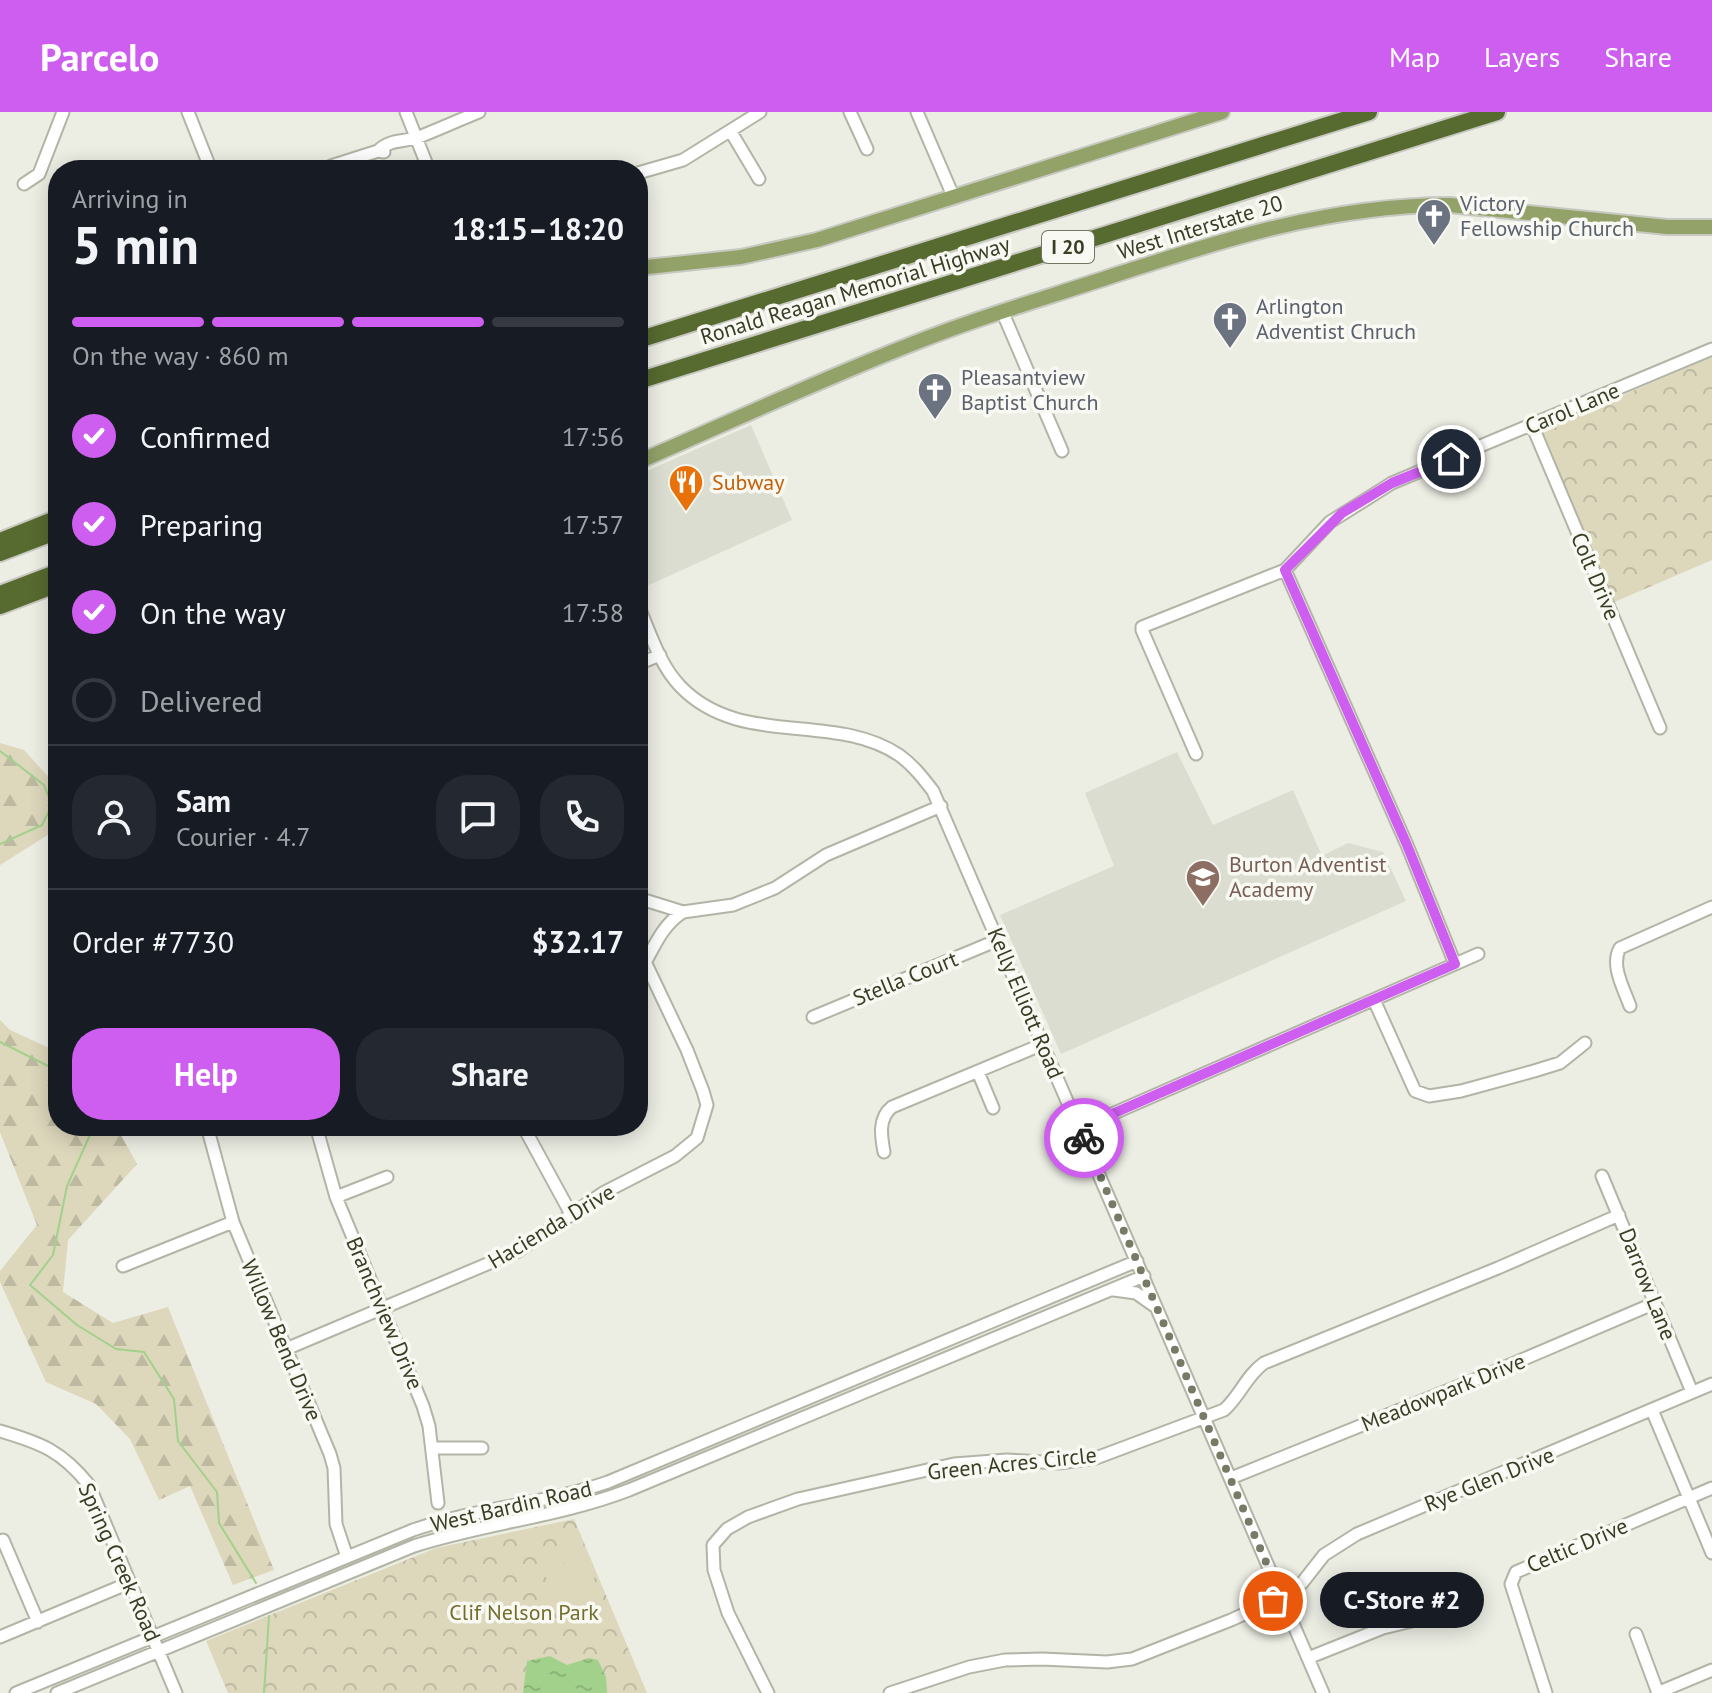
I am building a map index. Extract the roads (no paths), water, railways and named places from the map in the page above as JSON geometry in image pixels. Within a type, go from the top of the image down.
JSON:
[{"type":"highway","name":"Ronald Reagan Memorial Highway","points":[[648,337],[1369,112]]},
{"type":"highway","name":"Ronald Reagan Memorial Highway","points":[[648,378],[1497,112]]},
{"type":"highway","points":[[0,541],[48,522]]},
{"type":"highway","points":[[0,553],[48,535]]},
{"type":"highway","points":[[0,594],[48,576]]},
{"type":"highway","points":[[0,606],[48,588]]},
{"type":"main road","points":[[648,267],[775,251],[954,198],[1222,112]]},
{"type":"main road","name":"West Interstate 20","points":[[648,458],[920,341],[1002,311],[1297,221],[1414,205],[1449,205],[1667,227],[1712,227]]},
{"type":"street","points":[[24,184],[39,174],[63,112]]},
{"type":"street","points":[[188,112],[207,160]]},
{"type":"street","points":[[406,112],[411,140],[423,160]]},
{"type":"street","points":[[350,160],[378,151],[396,141],[411,140],[479,112]]},
{"type":"street","points":[[648,170],[683,160],[760,112]]},
{"type":"street","points":[[850,112],[867,149]]},
{"type":"street","points":[[917,112],[954,198]]},
{"type":"street","points":[[731,132],[759,179]]},
{"type":"street","points":[[1002,311],[1062,451]]},
{"type":"street","name":"Carol Lane","points":[[1196,754],[1142,629],[1285,570],[1330,522],[1392,483],[1712,349]]},
{"type":"street","name":"Colt Drive","points":[[1532,425],[1660,728]]},
{"type":"street","points":[[1285,570],[1407,845],[1455,964]]},
{"type":"street","name":"Kelly Elliott Road","points":[[648,628],[660,655],[681,687],[714,712],[748,723],[853,736],[886,748],[918,772],[941,806],[1323,1693]]},
{"type":"street","points":[[648,660],[660,655]]},
{"type":"street","points":[[648,901],[683,912],[714,910],[755,899],[826,855],[941,806]]},
{"type":"street","points":[[1630,1006],[1617,969],[1616,957],[1620,948],[1712,907]]},
{"type":"street","points":[[648,957],[659,936],[683,912]]},
{"type":"street","name":"Stella Court","points":[[813,1017],[998,940]]},
{"type":"street","points":[[1080,1128],[1478,954]]},
{"type":"street","name":"Hacienda Drive","points":[[286,1349],[518,1251],[603,1193],[675,1156],[697,1138],[707,1105],[698,1077],[648,965]]},
{"type":"street","points":[[1374,1000],[1415,1091],[1429,1096],[1461,1091],[1560,1063],[1585,1043]]},
{"type":"street","points":[[884,1152],[882,1125],[887,1111],[1043,1044]]},
{"type":"street","points":[[978,1072],[993,1108]]},
{"type":"street","name":"Willow Bend Drive","points":[[210,1136],[233,1222],[330,1454],[334,1468],[336,1524],[347,1557]]},
{"type":"street","name":"Branchview Drive","points":[[319,1136],[336,1197],[423,1406],[432,1448],[438,1503]]},
{"type":"street","points":[[528,1136],[571,1214]]},
{"type":"street","name":"Darrow Lane","points":[[1602,1176],[1692,1392]]},
{"type":"street","points":[[336,1197],[387,1177]]},
{"type":"street","name":"Green Acres Circle","points":[[768,1693],[728,1613],[714,1570],[713,1545],[727,1529],[748,1517],[798,1499],[954,1464],[1007,1460],[1059,1463],[1096,1458],[1224,1410],[1235,1400],[1249,1374],[1264,1363],[1619,1215]]},
{"type":"street","points":[[123,1266],[233,1222]]},
{"type":"street","points":[[1116,1270],[1124,1254],[1125,1233]]},
{"type":"street","name":"West Bardin Road","points":[[16,1693],[440,1521],[553,1498],[608,1482],[1137,1261]]},
{"type":"street","name":"West Bardin Road","points":[[57,1693],[414,1546],[445,1536],[590,1505],[1144,1276]]},
{"type":"street","points":[[1114,1290],[1136,1293],[1159,1309]]},
{"type":"street","name":"Meadowpark Drive","points":[[1231,1478],[1655,1303]]},
{"type":"street","name":"Rye Glen Drive","points":[[1281,1597],[1302,1583],[1324,1555],[1357,1534],[1712,1384]]},
{"type":"street","points":[[1652,1410],[1712,1553]]},
{"type":"street","name":"Spring Creek Road","points":[[0,1431],[36,1441],[56,1451],[73,1465],[89,1485],[176,1693]]},
{"type":"street","points":[[432,1448],[482,1448]]},
{"type":"street","name":"Celtic Drive","points":[[1546,1693],[1511,1584],[1516,1572],[1712,1488]]},
{"type":"street","points":[[553,1498],[556,1514]]},
{"type":"street","points":[[3,1540],[38,1622]]},
{"type":"street","points":[[329,1564],[353,1572],[357,1559],[367,1549]]},
{"type":"street","points":[[0,1637],[129,1583]]},
{"type":"street","points":[[890,1693],[969,1667],[1005,1660],[1107,1662],[1132,1659],[1223,1624],[1281,1597]]},
{"type":"street","points":[[1308,1658],[1383,1628],[1412,1621]]},
{"type":"street","points":[[1636,1634],[1657,1693],[1712,1670]]},
{"type":"water","points":[[550,1656],[567,1665],[589,1658],[598,1660],[606,1677],[607,1693],[523,1693],[527,1661]]},
{"type":"waterway","points":[[0,751],[44,785],[48,795]]},
{"type":"waterway","points":[[0,844],[42,825],[48,813]]},
{"type":"waterway","points":[[0,1042],[48,1066]]},
{"type":"waterway","points":[[90,1136],[67,1186],[53,1255],[30,1285],[77,1325],[116,1349],[144,1352],[174,1399],[178,1441],[217,1492],[219,1523],[256,1583]]},
{"type":"waterway","points":[[264,1693],[269,1616]]},
{"type":"place","name":"Victory Fellowship Church","points":[[1434,247]]},
{"type":"place","name":"Arlington Adventist Chruch","points":[[1230,350]]},
{"type":"place","name":"Pleasantview Baptist Church","points":[[935,421]]},
{"type":"place","name":"Subway","points":[[686,513]]},
{"type":"place","name":"Burton Adventist Academy","points":[[1203,908]]},
{"type":"place","name":"C-Store #2","points":[[1273,1601]]},
{"type":"park label","name":"Clif Nelson Park","points":[[524,1612]]}]
